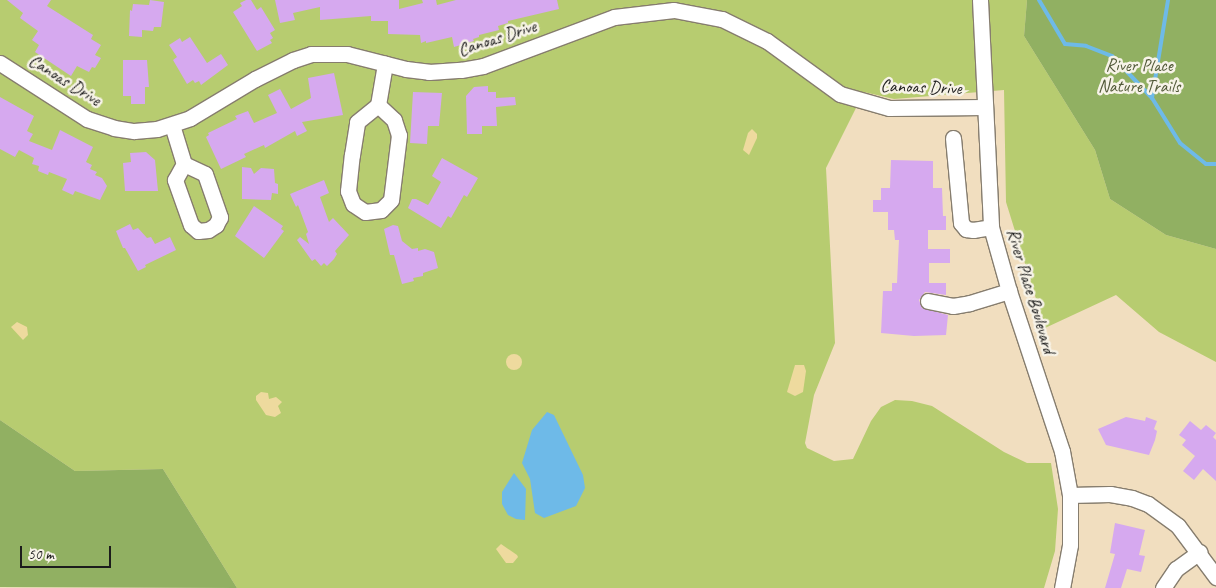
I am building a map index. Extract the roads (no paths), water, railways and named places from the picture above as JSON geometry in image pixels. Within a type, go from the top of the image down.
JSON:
[{"type":"street","name":"River Place Boulevard","points":[[980,0],[991,227],[1008,291],[1062,451],[1070,495],[1070,545],[1062,588]]},
{"type":"street","name":"Canoas Drive","points":[[0,63],[87,119],[114,128],[134,131],[172,125],[190,118],[255,78],[293,60],[330,52],[429,72],[460,70],[483,66],[614,16],[674,10],[722,19],[767,41],[840,94],[890,108],[985,107]]},
{"type":"street","points":[[378,106],[394,120],[399,135],[397,153],[391,200],[381,210],[366,212],[353,204],[348,191],[352,155],[357,122],[378,106],[385,64]]},
{"type":"street","points":[[172,125],[184,164]]},
{"type":"street","points":[[953,138],[961,223],[966,229],[973,230],[991,227]]},
{"type":"street","points":[[928,301],[953,306],[970,303],[1008,291]]},
{"type":"street","points":[[1070,495],[1110,494],[1132,498],[1148,504],[1178,526],[1216,577]]},
{"type":"street","points":[[1163,588],[1176,569],[1199,552]]},
{"type":"water","points":[[547,412],[554,415],[583,475],[585,488],[576,506],[544,518],[535,513],[530,479],[522,463],[532,430]]},
{"type":"water","points":[[514,473],[526,489],[525,520],[516,519],[508,515],[502,504],[502,492]]},
{"type":"waterway","points":[[1039,0],[1065,44],[1086,46],[1112,56],[1152,98],[1180,143],[1206,164],[1216,164]]},
{"type":"waterway","points":[[1152,98],[1168,0]]},
{"type":"park label","name":"River Place Nature Trails","points":[[1139,76]]}]
